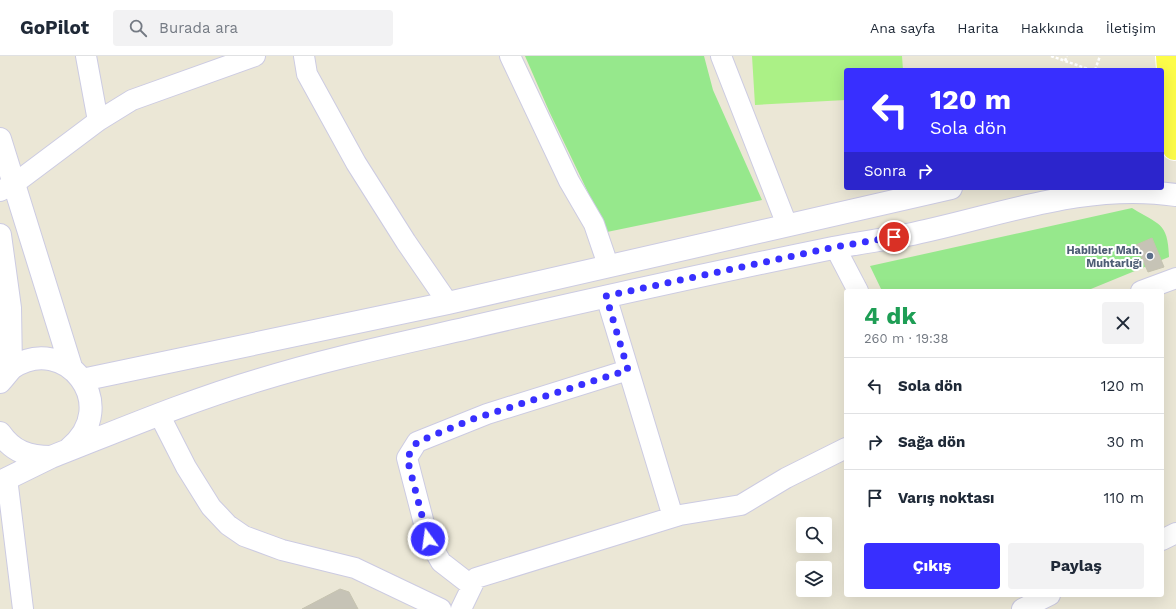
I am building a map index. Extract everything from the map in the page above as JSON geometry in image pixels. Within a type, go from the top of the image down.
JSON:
[{"type":"main road","points":[[1167,56],[1173,139]]},
{"type":"street","points":[[86,56],[98,121]]},
{"type":"street","points":[[304,56],[307,74],[356,162],[406,242],[448,303]]},
{"type":"street","points":[[510,56],[569,180],[594,224],[608,265]]},
{"type":"street","points":[[721,56],[787,225]]},
{"type":"street","points":[[7,187],[98,121],[132,100],[247,57]]},
{"type":"street","points":[[0,139],[7,187],[77,374],[90,395],[91,411],[88,426],[79,441],[59,454],[35,457],[19,452],[6,442],[0,433]]},
{"type":"street","points":[[6,376],[25,362],[41,359],[57,361],[77,374],[448,303],[608,265],[942,190]]},
{"type":"street","points":[[23,609],[3,480],[59,454],[159,414],[261,379],[388,346],[606,296],[835,247],[909,235],[1069,196],[1129,191],[1148,191],[1176,195]]},
{"type":"street","points":[[0,235],[10,308],[6,376]]},
{"type":"street","points":[[835,247],[857,289]]},
{"type":"street","points":[[1146,289],[1176,278]]},
{"type":"street","points":[[606,296],[673,517]]},
{"type":"street","points":[[472,586],[441,562],[428,539],[407,458],[417,442],[487,414],[628,370]]},
{"type":"street","points":[[159,414],[186,467],[211,507],[228,525],[244,536],[282,550],[355,568],[441,609]]},
{"type":"street","points":[[461,609],[476,578],[673,517],[741,506],[786,478],[844,449]]},
{"type":"street","points":[[1164,539],[1176,534]]},
{"type":"street","points":[[1022,604],[1048,600]]},
{"type":"path","points":[[1051,56],[1085,68]]},
{"type":"path","points":[[1065,61],[1066,56]]},
{"type":"path","points":[[1097,68],[1100,56]]},
{"type":"green space","points":[[525,56],[704,56],[713,90],[762,200],[607,232],[549,111]]},
{"type":"green space","points":[[752,56],[902,56],[903,68],[844,68],[844,100],[755,105]]},
{"type":"green space","points":[[1132,208],[1155,222],[1164,231],[1167,237],[1169,257],[1091,289],[881,289],[870,266]]},
{"type":"building","name":"Habibler Mah. Muhtarlığı","points":[[1152,238],[1164,267],[1148,272],[1136,245]]},
{"type":"building","points":[[340,589],[349,592],[358,609],[302,609]]},
{"type":"place","name":"Habibler Mah. Muhtarlığı","points":[[1150,256]]},
{"type":"route","points":[[428,539],[407,458],[417,442],[487,414],[628,370],[606,296],[835,247],[894,237]]}]
